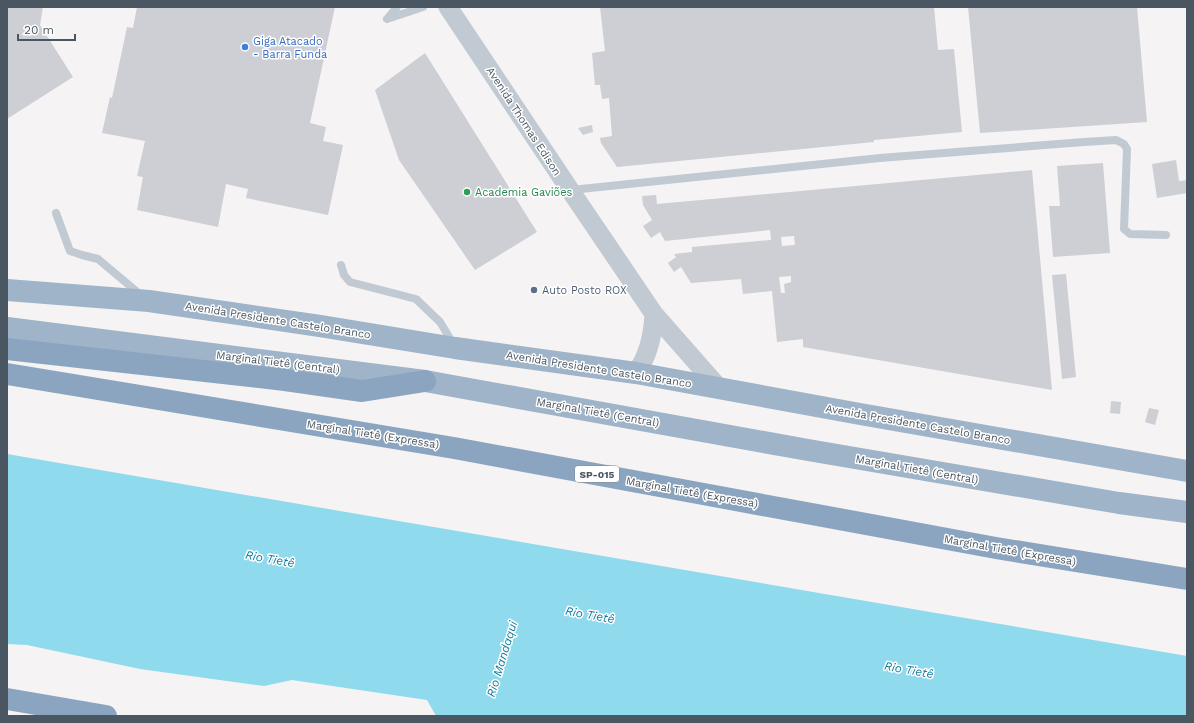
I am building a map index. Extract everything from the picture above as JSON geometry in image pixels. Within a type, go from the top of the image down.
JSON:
[{"type":"highway","name":"Avenida Presidente Castelo Branco","points":[[7,290],[149,301],[455,348],[636,373],[1187,472]]},
{"type":"highway","name":"Marginal Tietê (Central)","points":[[7,328],[425,381],[823,453],[1119,503],[1187,512]]},
{"type":"highway","points":[[7,349],[278,379],[362,391],[425,381]]},
{"type":"highway","name":"Marginal Tietê (Expressa)","points":[[7,374],[454,448],[996,548],[1187,579]]},
{"type":"highway","points":[[7,699],[106,716]]},
{"type":"street","name":"Avenida Thomas Edison","points":[[448,7],[654,314],[719,388]]},
{"type":"street","points":[[636,373],[650,346],[654,314]]},
{"type":"lane","points":[[397,7],[387,20],[423,7]]},
{"type":"lane","points":[[570,190],[880,158],[1116,140],[1124,144],[1127,150],[1124,229],[1130,234],[1166,234]]},
{"type":"lane","points":[[56,213],[70,251],[98,259],[149,301]]},
{"type":"lane","points":[[341,265],[344,275],[350,282],[416,299],[440,322],[455,348]]},
{"type":"water","points":[[7,454],[1187,656],[1187,716],[436,716],[427,700],[292,680],[264,686],[140,669],[27,645],[7,644]]},
{"type":"building","points":[[7,7],[43,7],[40,25],[73,77],[7,119]]},
{"type":"building","points":[[137,7],[335,7],[310,123],[326,127],[323,141],[343,145],[328,215],[246,198],[248,189],[226,184],[218,227],[137,210],[143,177],[137,176],[145,141],[102,133],[110,97],[112,98],[127,27],[133,28]]},
{"type":"building","points":[[600,7],[934,7],[938,50],[954,49],[962,132],[617,167],[601,143],[600,138],[612,136],[609,98],[602,99],[600,85],[595,85],[592,53],[605,51]]},
{"type":"building","points":[[968,7],[1137,7],[1147,122],[980,133]]},
{"type":"building","name":"Academia Gaviões","points":[[425,53],[537,232],[475,270],[399,160],[375,90]]},
{"type":"building","points":[[592,125],[593,132],[583,135],[578,128]]},
{"type":"building","points":[[1176,160],[1179,181],[1187,180],[1187,193],[1157,198],[1152,164]]},
{"type":"building","points":[[1103,163],[1110,253],[1053,257],[1049,206],[1060,206],[1057,166]]},
{"type":"building","points":[[1032,170],[1052,390],[803,347],[803,339],[777,342],[772,291],[743,294],[741,279],[691,283],[681,267],[674,272],[668,263],[676,257],[674,254],[692,252],[692,247],[771,240],[770,230],[665,241],[660,232],[651,238],[643,226],[652,220],[643,205],[642,196],[656,195],[657,204]],"holes":[[[794,236],[795,245],[782,246],[781,237]],[[791,276],[791,282],[784,284],[785,293],[781,293],[779,277]]]},
{"type":"building","points":[[1066,274],[1076,377],[1062,379],[1052,275]]},
{"type":"building","points":[[1111,401],[1121,402],[1120,414],[1110,413]]},
{"type":"building","points":[[1149,408],[1159,410],[1155,425],[1145,422]]},
{"type":"place","name":"Giga Atacado - Barra Funda","points":[[245,47]]},
{"type":"place","name":"Academia Gaviões","points":[[467,192]]},
{"type":"place","name":"Auto Posto ROX","points":[[534,290]]},
{"type":"water label","name":"Rio Tietê","points":[[270,559]]},
{"type":"water label","name":"Rio Tietê","points":[[590,615]]},
{"type":"water label","name":"Rio Mandaqui","points":[[502,659]]},
{"type":"water label","name":"Rio Tietê","points":[[909,670]]}]
